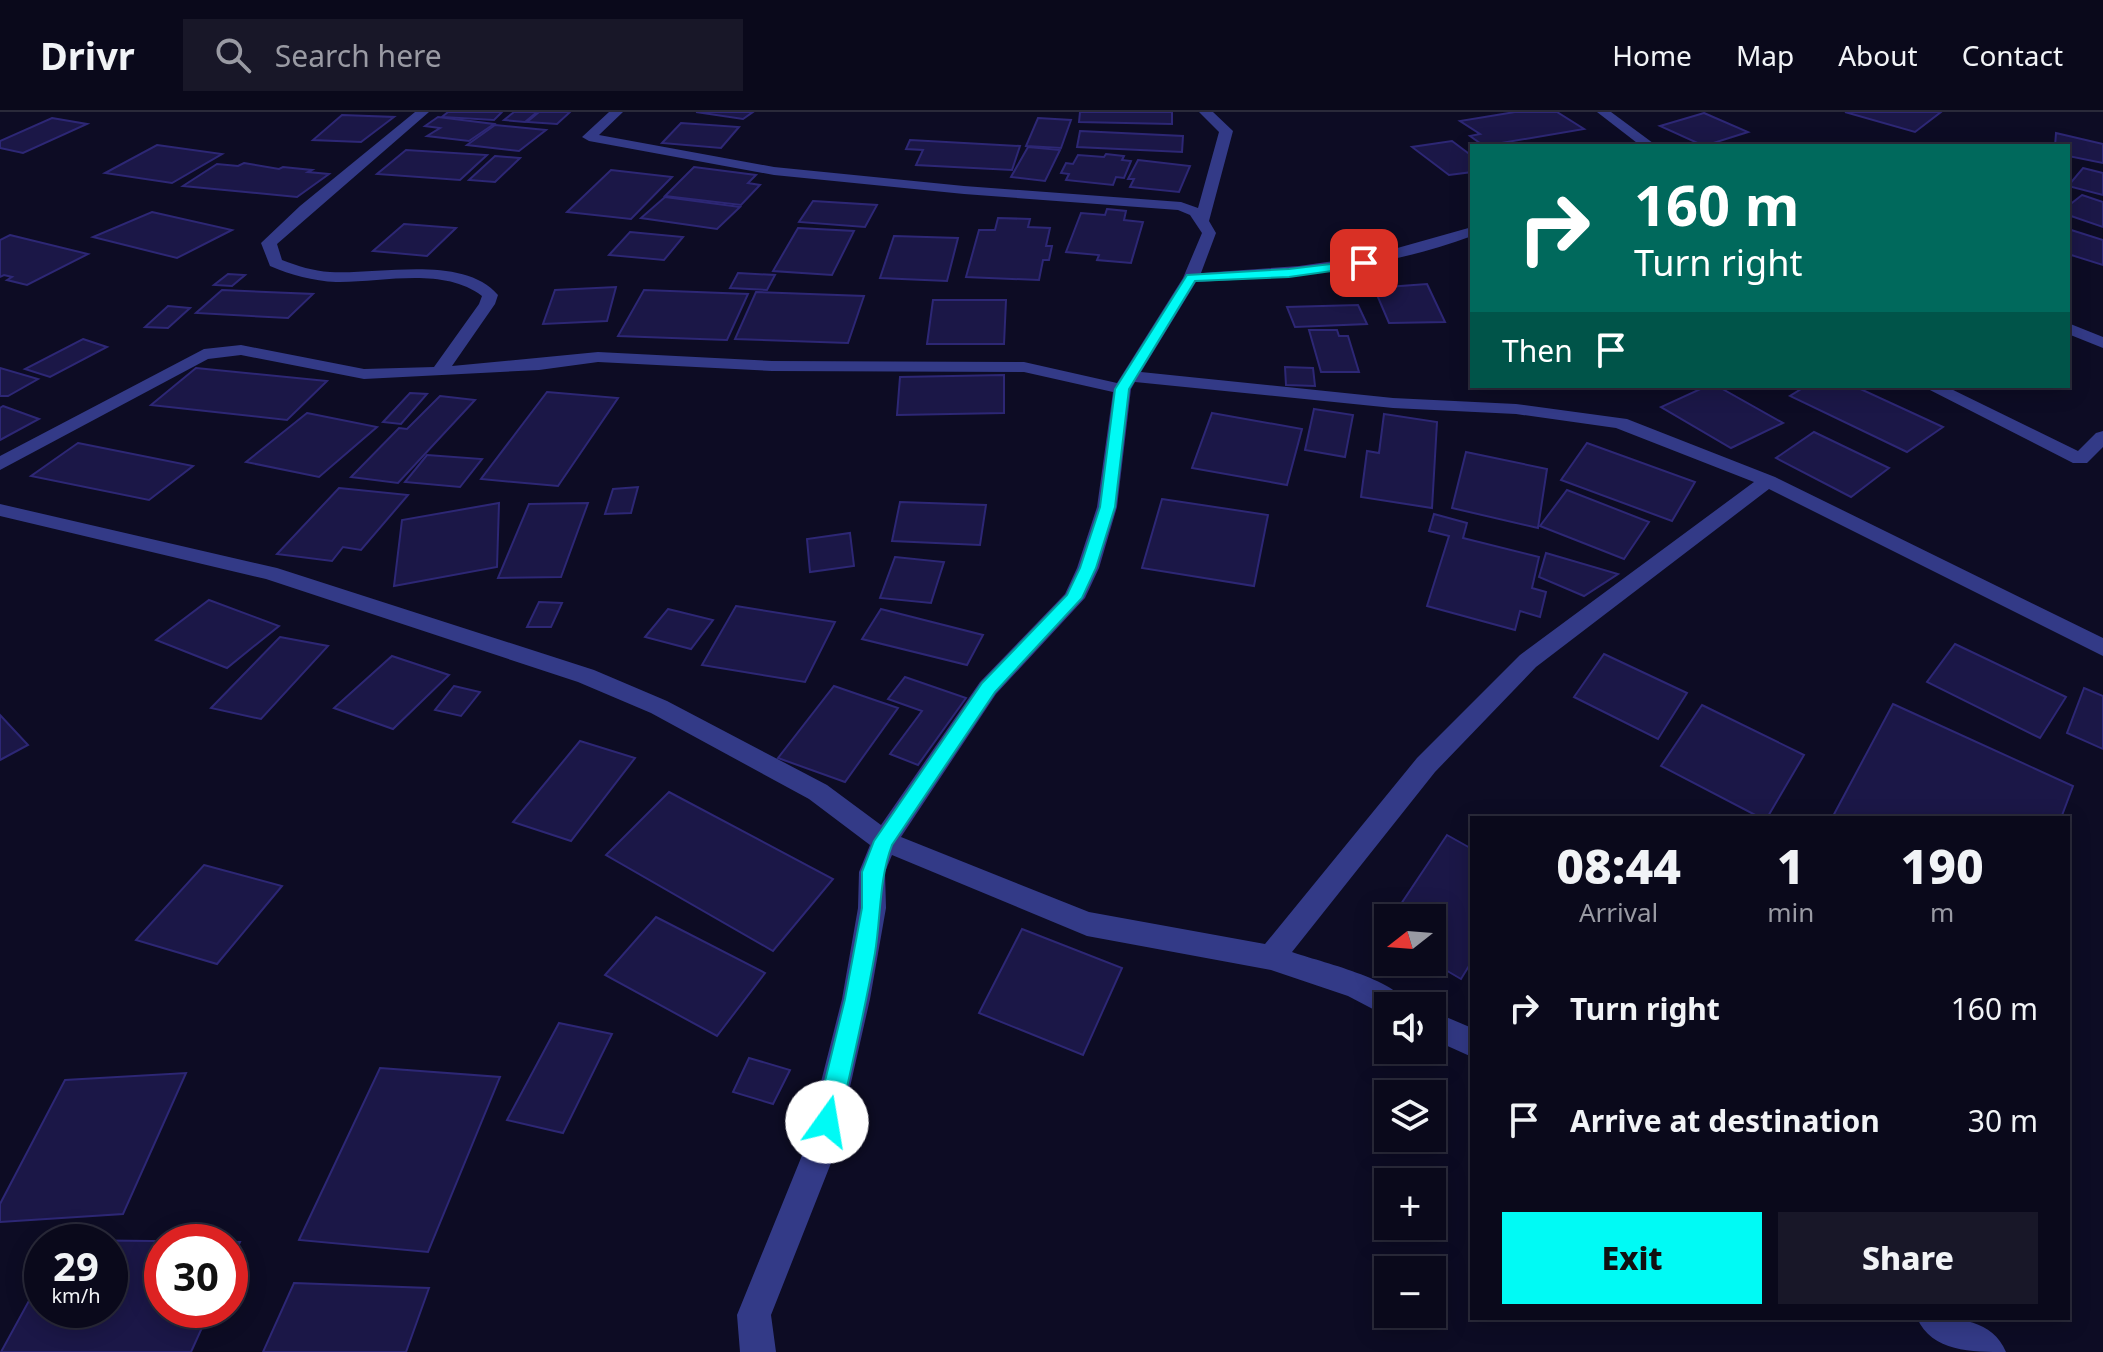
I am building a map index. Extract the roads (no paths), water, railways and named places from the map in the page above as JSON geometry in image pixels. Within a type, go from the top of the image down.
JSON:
[{"type":"street","points":[[423,112],[305,209],[269,243],[275,263],[305,274],[338,278],[427,276],[462,279],[482,286],[490,295],[487,304],[439,372]]},
{"type":"street","points":[[617,112],[589,137],[774,171],[1181,206],[1195,212],[1209,233],[1191,278],[1126,383],[1107,507],[1088,568],[1074,598],[988,688],[884,841],[872,872],[872,908],[856,999],[819,1153],[754,1315],[758,1352]]},
{"type":"street","points":[[1201,222],[1226,131],[1205,112]]},
{"type":"street","points":[[1603,112],[1647,144]]},
{"type":"street","points":[[1191,278],[1338,268],[1413,252],[1470,232]]},
{"type":"street","points":[[2070,329],[2103,343]]},
{"type":"street","points":[[0,464],[204,354],[222,350],[261,353],[364,374],[539,365],[598,357],[772,366],[1024,367],[1126,383],[1516,409],[1620,423],[1768,481],[2103,648]]},
{"type":"street","points":[[1935,388],[2080,459],[2103,437]]},
{"type":"street","points":[[1271,958],[1426,765],[1528,661],[1768,481]]},
{"type":"street","points":[[0,510],[270,573],[586,676],[659,707],[818,792],[884,841],[1087,924],[1271,958],[1356,986],[1374,995]]},
{"type":"street","points":[[1446,1031],[1470,1042]]},
{"type":"street","points":[[1937,1320],[1988,1352]]}]
